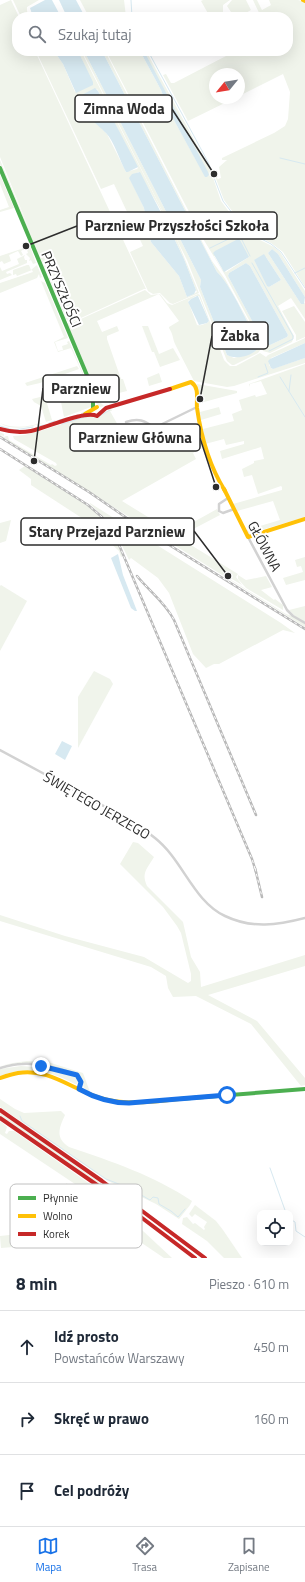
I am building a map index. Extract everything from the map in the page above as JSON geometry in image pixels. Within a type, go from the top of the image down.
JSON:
[{"type":"main road","name":"PRZYSZŁOŚCI","points":[[0,168],[87,376],[96,410]]},
{"type":"main road","name":"GŁÓWNA","points":[[96,410],[188,382],[194,384],[197,391],[197,407],[205,446],[228,498],[248,536]]},
{"type":"main road","points":[[0,429],[11,432],[23,432],[96,410]]},
{"type":"main road","points":[[248,536],[305,519]]},
{"type":"main road","points":[[0,1078],[21,1072],[43,1073],[57,1077],[103,1100],[129,1103],[305,1089]]},
{"type":"main road","points":[[0,1110],[107,1184]]},
{"type":"main road","points":[[0,1118],[96,1184]]},
{"type":"main road","points":[[142,1211],[204,1258]]},
{"type":"main road","points":[[142,1218],[195,1258]]},
{"type":"street","points":[[126,422],[136,419],[150,423],[154,428],[197,407]]},
{"type":"street","points":[[228,498],[219,504],[220,511],[223,513],[234,509]]},
{"type":"street","name":"GŁÓWNA","points":[[248,536],[287,610],[305,624]]},
{"type":"street","name":"ŚWIĘTEGO JERZEGO","points":[[0,750],[121,815],[155,838],[175,859],[201,897],[220,914],[243,923],[259,925],[276,925],[305,918]]},
{"type":"street","points":[[0,1068],[16,1064],[32,1064],[71,1073],[77,1075],[81,1080],[79,1089]]},
{"type":"shaded area","points":[[11,0],[17,12],[12,12],[12,56],[37,56],[146,289],[70,323],[145,290],[151,295],[159,294],[97,321],[102,332],[117,326],[119,331],[107,336],[107,339],[121,379],[123,379],[127,391],[119,393],[115,382],[95,389],[99,401],[104,406],[100,407],[96,403],[89,376],[0,165],[0,160],[33,239],[0,157],[0,5]],"holes":[[[34,242],[66,319],[70,323],[67,323]]]},
{"type":"shaded area","points":[[13,0],[39,0],[27,7],[28,12],[19,12]]},
{"type":"shaded area","points":[[45,0],[52,0],[58,12],[31,12],[30,8]]},
{"type":"shaded area","points":[[59,0],[76,0],[82,12],[65,12]]},
{"type":"shaded area","points":[[80,0],[124,0],[125,12],[86,12]]},
{"type":"shaded area","points":[[230,0],[223,5],[223,12],[207,12],[201,1]]},
{"type":"shaded area","points":[[232,0],[246,0],[251,10],[248,12],[231,12],[227,6]]},
{"type":"shaded area","points":[[253,0],[257,0],[262,10],[271,5],[269,0],[298,0],[305,2],[305,287],[283,252],[271,243],[246,230],[224,200],[215,176],[218,179],[221,178],[219,167],[227,160],[222,160],[222,158],[274,133],[285,126],[288,119],[290,92],[283,74],[245,93],[245,68],[209,68],[209,104],[223,104],[188,121],[163,75],[166,74],[171,83],[174,83],[226,56],[293,56],[293,12],[259,12]]},
{"type":"shaded area","points":[[38,56],[57,56],[63,64],[75,92],[93,84],[80,56],[84,56],[177,240],[199,293],[173,304],[160,293],[153,294],[148,291],[130,252],[143,246],[114,184],[101,189]],"holes":[[[97,89],[138,168],[126,172],[107,134],[88,115],[78,100]],[[139,172],[160,209],[184,259],[197,292],[187,297],[179,276],[151,242],[144,208],[130,179],[132,175]]]},
{"type":"shaded area","points":[[57,56],[80,56],[93,85],[76,93],[63,64]]},
{"type":"shaded area","points":[[85,56],[87,56],[201,280],[200,287],[227,355],[234,358],[254,352],[259,345],[234,296],[217,272],[105,56],[108,56],[212,261],[225,279],[256,335],[261,349],[258,353],[234,365],[227,361],[187,260]]},
{"type":"shaded area","points":[[87,56],[105,56],[217,272],[234,295],[245,316],[259,347],[253,353],[239,357],[227,355],[200,287],[201,280]]},
{"type":"shaded area","points":[[109,56],[143,56],[161,90],[176,124],[205,176],[207,177],[146,56],[149,56],[210,169],[221,201],[244,232],[274,247],[280,252],[305,291],[305,297],[278,254],[272,249],[268,253],[301,304],[305,303],[305,319],[291,298],[278,306],[294,336],[292,342],[270,353],[263,351],[257,335],[225,275],[202,237]],"holes":[[[214,256],[249,257],[226,272],[222,269]],[[266,257],[281,280],[269,287],[254,260]],[[246,263],[250,266],[288,335],[287,337],[270,345],[265,345],[228,276],[229,273]]]},
{"type":"shaded area","points":[[143,56],[147,56],[208,172],[209,175],[207,177],[205,177],[176,124],[161,90]]},
{"type":"shaded area","points":[[95,88],[98,91],[138,167],[128,172],[126,172],[109,137],[84,111],[78,101],[78,97]]},
{"type":"shaded area","points":[[140,172],[184,259],[196,290],[194,294],[187,297],[179,276],[151,242],[144,208],[129,178],[132,174]]},
{"type":"shaded area","points":[[0,175],[14,208],[0,212],[0,210],[9,207],[0,184]]},
{"type":"shaded area","points":[[238,239],[249,257],[224,272],[213,253]]},
{"type":"shaded area","points":[[29,244],[36,263],[33,264],[31,260],[29,261],[30,258],[26,254],[28,253],[27,250],[24,249],[21,251],[23,255],[21,256],[18,251],[9,255],[11,261],[4,264],[2,261],[0,262],[0,256],[27,247]]},
{"type":"shaded area","points":[[272,249],[278,254],[305,297],[304,304],[301,304],[268,253]]},
{"type":"shaded area","points":[[264,254],[281,280],[269,287],[267,286],[254,260]]},
{"type":"shaded area","points":[[25,255],[24,257],[25,260],[27,260],[27,263],[6,272],[7,274],[10,273],[12,275],[0,280],[0,267],[2,271],[19,264],[17,259]]},
{"type":"shaded area","points":[[246,263],[250,266],[288,335],[287,337],[270,345],[265,345],[228,276],[229,273]]},
{"type":"shaded area","points":[[29,265],[31,270],[37,265],[42,277],[40,278],[39,274],[37,278],[0,293],[0,283],[33,272],[32,270],[17,276],[16,274],[13,275],[13,270]]},
{"type":"shaded area","points":[[41,281],[45,283],[68,338],[55,342],[58,351],[63,350],[62,346],[68,344],[67,342],[69,341],[88,385],[75,391],[46,400],[52,420],[46,422],[41,406],[32,399],[76,388],[86,382],[71,348],[58,352],[54,342],[64,337]]},
{"type":"shaded area","points":[[159,294],[167,303],[172,305],[198,294],[200,295],[224,360],[230,366],[236,366],[260,353],[266,357],[305,338],[305,343],[271,358],[269,365],[272,369],[305,358],[305,363],[234,386],[227,387],[194,381],[176,346],[169,328],[179,321]],"holes":[[[196,296],[199,296],[209,321],[202,325],[197,325],[188,301]]]},
{"type":"shaded area","points":[[197,296],[209,321],[199,325],[188,302]]},
{"type":"shaded area","points":[[294,306],[305,322],[305,337],[296,341],[296,335],[282,311]]},
{"type":"shaded area","points":[[142,326],[148,326],[159,354],[173,348],[180,360],[160,367],[154,352],[152,352]]},
{"type":"shaded area","points":[[305,343],[305,358],[273,369],[271,368],[268,361],[270,359]]},
{"type":"shaded area","points":[[305,364],[305,517],[248,534],[246,530],[258,526],[259,528],[261,527],[260,526],[280,520],[273,501],[237,511],[233,504],[282,490],[282,487],[281,486],[258,494],[252,475],[244,477],[242,469],[254,463],[254,461],[264,459],[261,447],[222,459],[220,451],[244,444],[244,441],[226,445],[224,439],[205,444],[203,429],[234,421],[232,414],[242,410],[239,400],[255,395],[256,397],[267,394],[261,381],[250,384],[249,387],[249,384]]},
{"type":"shaded area","points":[[77,366],[79,369],[40,383],[27,386],[25,383]]},
{"type":"shaded area","points":[[159,373],[162,382],[149,386],[147,378]]},
{"type":"shaded area","points":[[197,384],[237,391],[237,393],[204,402],[203,394],[198,395]]},
{"type":"shaded area","points":[[90,393],[91,407],[64,417],[61,402]]},
{"type":"shaded area","points":[[219,407],[221,414],[201,420],[200,412]]},
{"type":"shaded area","points":[[111,409],[112,411],[110,411],[119,427],[124,425],[133,442],[155,431],[156,433],[175,426],[183,432],[191,432],[199,428],[203,446],[193,453],[196,459],[122,501],[174,533],[217,509],[220,515],[178,537],[238,574],[236,577],[242,585],[232,579],[228,573],[221,571],[226,574],[228,578],[305,624],[305,627],[0,436],[4,437],[8,436],[9,440],[55,466],[57,465],[56,463],[14,439],[13,436],[25,435],[35,431],[37,432],[91,415],[95,417]]},
{"type":"shaded area","points":[[46,422],[19,428],[6,426],[0,423],[17,427]]},
{"type":"shaded area","points":[[25,466],[77,498],[96,513],[110,529],[124,555],[121,557],[119,551],[88,522],[31,485],[31,479],[19,470]]},
{"type":"shaded area","points":[[90,503],[295,633],[283,630],[219,664],[214,664],[206,668],[193,654],[169,593],[158,578],[131,558],[129,560],[115,531],[107,520]]},
{"type":"shaded area","points":[[11,520],[6,541],[0,543],[0,523]]},
{"type":"shaded area","points":[[118,554],[123,575],[137,611],[131,608],[111,558]]},
{"type":"shaded area","points":[[305,557],[305,580],[286,585],[283,578],[303,572],[301,566],[297,567],[295,560]]},
{"type":"shaded area","points":[[238,575],[246,580],[266,576],[272,587],[261,590],[283,605],[283,610],[246,588],[238,579]]},
{"type":"shaded area","points":[[1,585],[27,601],[0,651],[0,586]]},
{"type":"shaded area","points":[[305,606],[305,622],[289,610]]},
{"type":"shaded area","points":[[94,671],[110,679],[113,684],[78,748],[78,697]]},
{"type":"shaded area","points":[[62,741],[72,746],[65,760],[55,754]]},
{"type":"shaded area","points":[[133,842],[138,843],[154,857],[146,871],[145,882],[147,886],[183,922],[191,957],[200,972],[201,987],[305,955],[305,966],[208,995],[257,1021],[305,1078],[305,1085],[301,1086],[251,1024],[196,996],[173,997],[168,988],[166,976],[151,967],[0,921],[0,915],[65,936],[144,957],[188,983],[191,981],[191,974],[181,933],[177,926],[163,907],[120,864]]},
{"type":"shaded area","points":[[27,1061],[48,1062],[83,1073],[90,1092],[84,1088],[80,1076],[77,1073],[34,1063],[18,1063],[0,1066]]},
{"type":"shaded area","points":[[21,1066],[62,1072],[76,1077],[78,1082],[75,1084],[57,1076],[29,1070],[0,1076],[0,1069]]},
{"type":"shaded area","points":[[0,1099],[24,1113],[61,1111],[65,1115],[60,1128],[60,1136],[69,1147],[148,1176],[192,1201],[190,1205],[179,1219],[156,1204],[142,1197],[142,1184],[114,1184],[108,1181],[0,1107]]},
{"type":"shaded area","points":[[0,1112],[102,1184],[98,1184],[0,1116]]},
{"type":"shaded area","points":[[0,1121],[7,1127],[5,1133],[7,1134],[9,1131],[14,1131],[90,1184],[75,1184],[0,1134]]},
{"type":"shaded area","points":[[195,1205],[216,1221],[242,1258],[224,1258],[207,1241],[182,1224],[183,1218],[187,1217],[193,1224],[195,1223],[204,1230],[205,1229],[204,1227],[207,1222],[195,1214],[192,1217],[189,1214]]},
{"type":"shaded area","points":[[142,1230],[172,1258],[164,1258],[142,1243]]},
{"type":"shaded area","points":[[10,1235],[10,1247],[1,1248],[0,1236]]},
{"type":"waterway","points":[[131,0],[132,12]]},
{"type":"waterway","points":[[151,56],[208,162],[223,201],[246,231],[271,244],[281,252],[305,288]]},
{"type":"waterway","points":[[280,158],[305,164]]},
{"type":"waterway","points":[[210,248],[237,235],[240,236]]},
{"type":"waterway","points":[[241,238],[250,256]]},
{"type":"waterway","points":[[252,263],[293,336],[293,339],[269,351]]},
{"type":"waterway","points":[[295,273],[305,268]]},
{"type":"waterway","points":[[258,377],[268,373],[265,364]]},
{"type":"waterway","points":[[289,391],[291,375]]},
{"type":"waterway","points":[[280,377],[305,417]]},
{"type":"waterway","points":[[62,424],[85,417],[98,417],[110,410]]},
{"type":"waterway","points":[[81,414],[87,411]]},
{"type":"waterway","points":[[59,420],[78,415]]},
{"type":"waterway","points":[[49,423],[55,421]]},
{"type":"waterway","points":[[38,426],[45,425]]},
{"type":"waterway","points":[[0,426],[14,430],[33,427]]},
{"type":"waterway","points":[[20,1116],[22,1121],[106,1179],[119,1184]]},
{"type":"waterway","points":[[270,1168],[285,1210]]},
{"type":"waterway","points":[[142,1195],[150,1200],[153,1197],[158,1198],[159,1204],[178,1217],[185,1209]]},
{"type":"waterway","points":[[293,1221],[295,1222],[296,1231],[305,1237]]},
{"type":"railway","points":[[0,437],[89,492],[137,525],[305,629]]},
{"type":"railway","points":[[0,449],[88,505],[102,517],[114,533],[252,859],[256,872]]},
{"type":"railway","points":[[137,576],[162,602],[174,620],[256,815]]},
{"type":"railway","points":[[255,868],[262,897]]},
{"type":"traffic: fast","points":[[0,168],[89,380],[93,396],[93,408]]},
{"type":"traffic: fast","points":[[179,1099],[305,1089]]},
{"type":"traffic: slow","points":[[170,389],[191,382],[196,387],[197,408],[204,440],[215,472],[225,491]]},
{"type":"traffic: slow","points":[[85,414],[97,407]]},
{"type":"traffic: slow","points":[[224,489],[248,537],[305,519]]},
{"type":"traffic: slow","points":[[0,1078],[11,1074],[30,1072],[53,1077],[97,1097],[108,1100],[144,1102],[179,1099]]},
{"type":"traffic: jam","points":[[0,429],[15,432],[27,432],[75,417],[84,415],[97,416],[106,408],[170,389]]},
{"type":"traffic: jam","points":[[0,1110],[106,1184]]},
{"type":"traffic: jam","points":[[0,1118],[96,1184]]},
{"type":"traffic: jam","points":[[142,1211],[205,1258]]},
{"type":"traffic: jam","points":[[142,1218],[195,1258]]},
{"type":"place","name":"Zimna Woda","points":[[214,174]]},
{"type":"place","name":"Parzniew Przyszłości Szkoła","points":[[26,246]]},
{"type":"place","name":"Żabka","points":[[200,399]]},
{"type":"place","name":"Parzniew","points":[[34,461]]},
{"type":"place","name":"Parzniew Główna","points":[[216,487]]},
{"type":"place","name":"Stary Przejazd Parzniew","points":[[228,576]]},
{"type":"route","points":[[41,1066],[77,1075],[81,1082],[79,1089],[97,1098],[113,1102],[129,1103],[227,1095]]}]
